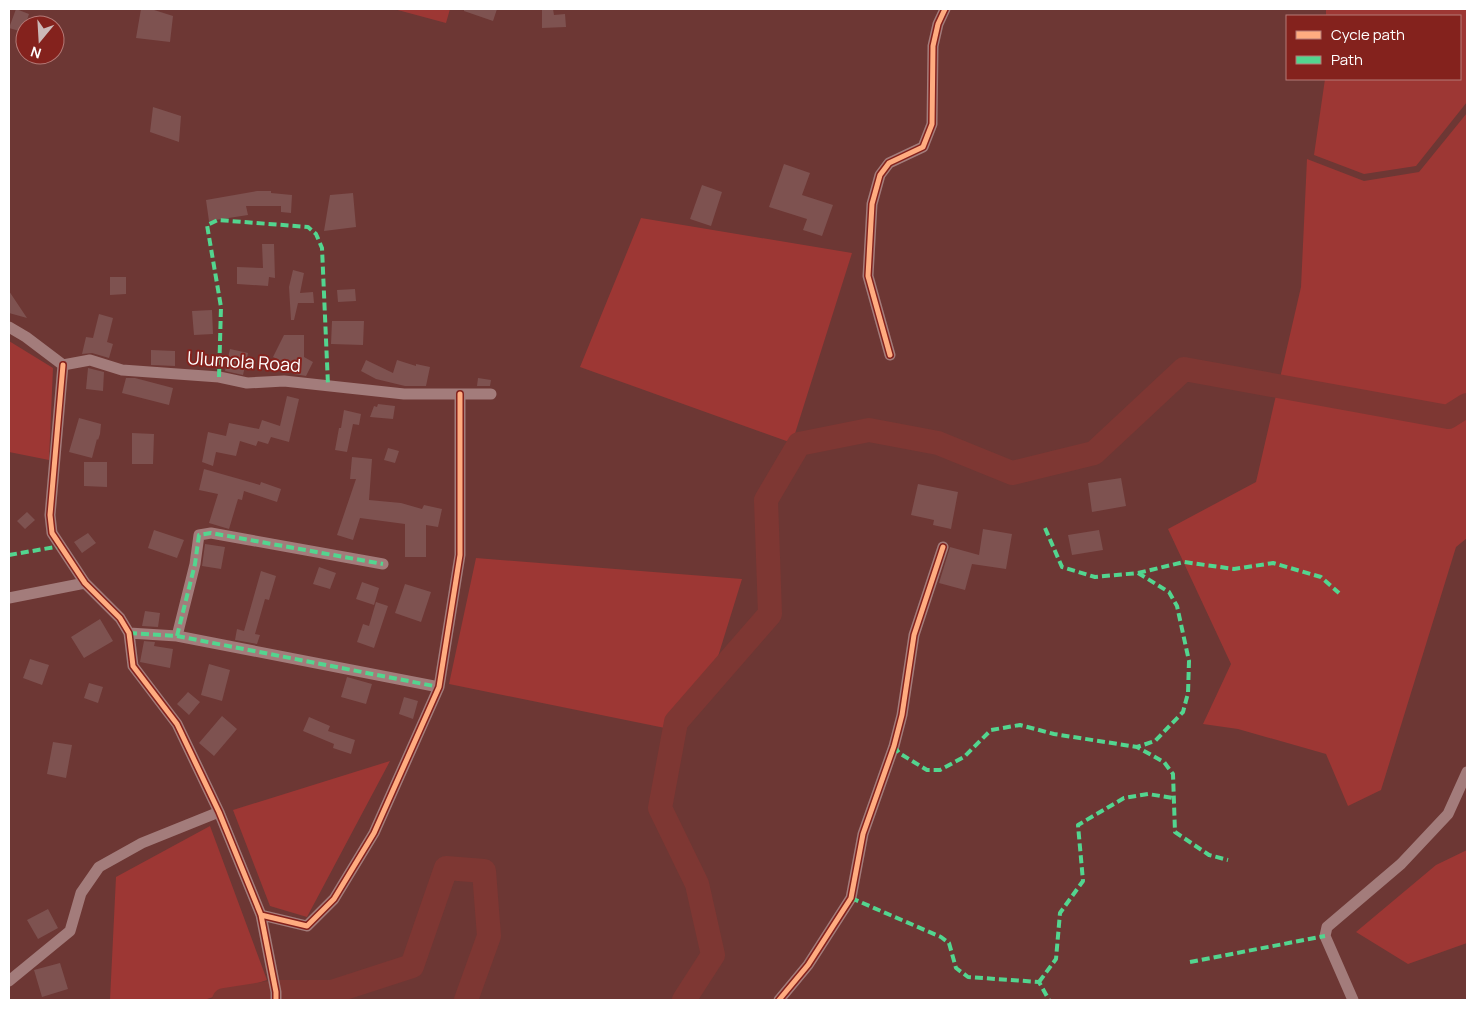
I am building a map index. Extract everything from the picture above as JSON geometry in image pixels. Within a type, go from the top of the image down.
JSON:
[{"type":"street","points":[[890,355],[868,276],[872,204],[880,175],[884,169],[889,163],[923,147],[932,124],[933,46],[938,24],[945,9]]},
{"type":"street","points":[[9,327],[26,337],[63,365],[50,515],[52,533],[85,583],[120,618],[129,633],[133,666],[177,724],[218,812],[261,915],[276,1000]]},
{"type":"street","name":"Ulumola Road","points":[[63,365],[90,360],[122,370],[219,377],[247,383],[284,381],[404,394],[491,394]]},
{"type":"street","points":[[261,915],[307,926],[334,899],[374,833],[439,686],[460,555],[460,394]]},
{"type":"street","points":[[177,636],[196,564],[199,535],[210,533],[383,564]]},
{"type":"street","points":[[779,1000],[808,965],[851,898],[862,834],[894,746],[902,715],[914,634],[943,547]]},
{"type":"street","points":[[9,598],[85,583]]},
{"type":"street","points":[[129,633],[177,636],[439,686]]},
{"type":"street","points":[[1353,1000],[1325,936],[1327,927],[1401,864],[1448,814],[1467,772]]},
{"type":"street","points":[[9,981],[70,931],[81,893],[99,867],[142,843],[218,812]]},
{"type":"shaded area","points":[[394,9],[450,9],[446,23]]},
{"type":"shaded area","points":[[1326,9],[1467,9],[1467,102],[1416,166],[1364,174],[1314,155],[1325,80],[1461,80],[1461,15],[1326,15]]},
{"type":"shaded area","points":[[1467,113],[1467,538],[1456,547],[1381,790],[1348,806],[1326,754],[1238,729],[1203,724],[1231,664],[1168,529],[1256,482],[1301,287],[1307,159],[1364,181],[1419,172]]},
{"type":"shaded area","points":[[641,218],[852,253],[792,443],[580,367]]},
{"type":"shaded area","points":[[9,341],[53,368],[49,460],[9,452]]},
{"type":"shaded area","points":[[476,558],[742,579],[716,663],[665,728],[449,684]]},
{"type":"shaded area","points":[[390,761],[307,917],[270,906],[233,810]]},
{"type":"shaded area","points":[[210,826],[267,980],[204,1000],[110,1000],[116,877]]},
{"type":"shaded area","points":[[1467,850],[1467,943],[1408,964],[1356,932],[1436,865]]},
{"type":"building","points":[[16,9],[29,14],[15,15],[15,30],[9,28]]},
{"type":"building","points":[[141,9],[151,9],[173,16],[170,42],[136,38]]},
{"type":"building","points":[[464,9],[497,9],[493,21],[464,11]]},
{"type":"building","points":[[542,9],[553,9],[554,15],[565,14],[566,27],[542,28]]},
{"type":"building","points":[[153,107],[181,116],[179,142],[150,132]]},
{"type":"building","points":[[784,164],[810,173],[802,195],[833,205],[822,236],[803,230],[807,219],[769,207]]},
{"type":"building","points":[[702,185],[722,192],[711,226],[690,219]]},
{"type":"building","points":[[257,191],[271,191],[271,193],[292,195],[291,213],[281,212],[281,206],[246,206],[248,215],[209,221],[206,200]]},
{"type":"building","points":[[353,193],[356,227],[324,231],[330,195]]},
{"type":"building","points":[[262,244],[274,244],[275,278],[269,277],[268,286],[237,284],[237,267],[263,268]]},
{"type":"building","points":[[293,270],[304,273],[300,293],[313,292],[314,303],[298,303],[294,320],[291,320],[289,287]]},
{"type":"building","points":[[110,277],[126,277],[126,294],[110,295]]},
{"type":"building","points":[[355,289],[356,301],[338,302],[337,290]]},
{"type":"building","points":[[9,291],[27,318],[9,313]]},
{"type":"building","points":[[212,310],[213,334],[194,335],[192,311]]},
{"type":"building","points":[[99,314],[113,318],[107,342],[113,344],[109,358],[92,353],[82,354],[86,337],[93,338]]},
{"type":"building","points":[[332,321],[364,321],[363,345],[331,344]]},
{"type":"building","points":[[284,335],[304,335],[304,357],[313,362],[306,376],[294,374],[296,368],[273,357]]},
{"type":"building","points":[[230,349],[248,353],[243,375],[225,371]]},
{"type":"building","points":[[151,350],[175,351],[175,366],[151,365]]},
{"type":"building","points":[[366,360],[393,373],[397,360],[416,366],[416,364],[430,367],[426,386],[405,386],[376,379],[361,371]]},
{"type":"building","points":[[88,368],[104,372],[103,391],[86,389]]},
{"type":"building","points":[[126,378],[135,378],[173,388],[169,405],[122,393]]},
{"type":"building","points":[[478,378],[491,380],[490,386],[477,386]]},
{"type":"building","points":[[287,396],[299,399],[289,442],[271,437],[268,444],[258,441],[256,446],[240,441],[236,456],[216,452],[213,466],[202,462],[208,432],[226,436],[229,423],[259,429],[262,420],[280,426]]},
{"type":"building","points":[[378,404],[395,406],[393,419],[370,417],[374,406],[377,407]]},
{"type":"building","points":[[344,410],[361,414],[359,425],[353,424],[347,452],[335,450]]},
{"type":"building","points":[[79,418],[101,424],[100,434],[92,458],[69,452]]},
{"type":"building","points":[[132,433],[154,434],[153,464],[132,464]]},
{"type":"building","points":[[388,448],[399,451],[395,463],[384,460]]},
{"type":"building","points":[[352,457],[372,459],[369,500],[401,503],[422,509],[424,505],[442,509],[438,527],[426,525],[426,557],[405,557],[405,524],[360,518],[353,540],[337,535],[356,479],[350,479]]},
{"type":"building","points":[[84,462],[107,462],[107,487],[84,486]]},
{"type":"building","points":[[204,469],[260,485],[261,482],[281,489],[277,502],[244,491],[242,500],[238,499],[229,529],[209,523],[218,494],[199,490]]},
{"type":"building","points":[[1121,478],[1126,506],[1092,512],[1088,483]]},
{"type":"building","points":[[918,484],[958,492],[951,529],[933,525],[934,520],[911,515]]},
{"type":"building","points":[[27,512],[35,520],[25,529],[17,521]]},
{"type":"building","points":[[983,529],[1012,534],[1006,569],[972,564],[965,590],[939,583],[950,547],[979,555]]},
{"type":"building","points":[[154,530],[184,540],[177,558],[148,548]]},
{"type":"building","points":[[1099,530],[1103,550],[1072,555],[1068,535]]},
{"type":"building","points":[[88,533],[96,543],[82,553],[74,542]]},
{"type":"building","points":[[205,544],[225,547],[221,569],[202,566]]},
{"type":"building","points":[[319,567],[336,573],[330,589],[313,584]]},
{"type":"building","points":[[261,571],[276,576],[269,600],[265,599],[255,634],[260,635],[257,644],[235,640],[237,629],[244,631]]},
{"type":"building","points":[[362,582],[379,588],[374,605],[356,599]]},
{"type":"building","points":[[405,584],[431,592],[421,622],[395,613]]},
{"type":"building","points":[[376,602],[388,606],[374,648],[357,642],[363,624],[369,626]]},
{"type":"building","points":[[145,611],[160,613],[158,627],[142,626]]},
{"type":"building","points":[[100,619],[113,641],[84,658],[71,637]]},
{"type":"building","points":[[144,641],[155,642],[154,646],[173,649],[170,668],[140,662]]},
{"type":"building","points":[[30,659],[49,665],[42,685],[23,678]]},
{"type":"building","points":[[209,664],[230,670],[222,701],[201,695]]},
{"type":"building","points":[[347,677],[372,684],[366,704],[341,697]]},
{"type":"building","points":[[89,683],[103,687],[98,703],[84,698]]},
{"type":"building","points":[[188,692],[200,702],[189,715],[177,704]]},
{"type":"building","points":[[404,697],[418,701],[413,719],[399,714]]},
{"type":"building","points":[[222,716],[237,729],[214,756],[199,743]]},
{"type":"building","points":[[309,717],[330,726],[328,731],[355,740],[351,754],[333,748],[334,744],[303,731]]},
{"type":"building","points":[[53,742],[72,745],[66,778],[47,774]]},
{"type":"building","points":[[48,909],[58,928],[38,939],[27,920]]},
{"type":"building","points":[[60,963],[68,989],[42,997],[34,970]]},
{"type":"waterway","points":[[684,1000],[713,955],[697,884],[660,808],[676,722],[770,614],[766,500],[799,444],[869,430],[938,443],[1012,473],[1094,453],[1184,369],[1448,417],[1467,405]]},
{"type":"waterway","points":[[224,1000],[276,992],[332,992],[412,966],[446,868],[484,871],[489,936],[466,1000]]},
{"type":"marked path","points":[[219,377],[221,307],[207,225],[218,220],[308,227],[316,234],[322,248],[328,385]]},
{"type":"marked path","points":[[1045,528],[1062,567],[1095,577],[1138,573],[1169,592],[1177,606],[1189,661],[1188,693],[1183,712],[1155,741],[1137,747]]},
{"type":"marked path","points":[[177,636],[195,564],[199,535],[211,533],[383,564]]},
{"type":"marked path","points":[[9,555],[61,546]]},
{"type":"marked path","points":[[1138,573],[1184,562],[1234,569],[1273,563],[1321,577],[1339,593]]},
{"type":"marked path","points":[[129,633],[177,636],[439,687]]},
{"type":"marked path","points":[[894,746],[899,753],[927,770],[940,770],[964,757],[991,730],[1020,725],[1054,734],[1137,747],[1164,762],[1173,774],[1175,832],[1209,855],[1228,860]]},
{"type":"marked path","points":[[1039,982],[1056,959],[1060,913],[1083,881],[1078,825],[1124,798],[1148,794],[1173,798]]},
{"type":"marked path","points":[[851,898],[941,937],[949,943],[956,968],[968,977],[1039,982],[1049,1000]]},
{"type":"marked path","points":[[1190,962],[1325,936]]},
{"type":"cycle path","points":[[890,355],[868,276],[872,204],[880,175],[889,163],[923,147],[932,124],[933,46],[938,24],[945,9]]},
{"type":"cycle path","points":[[63,365],[50,515],[52,533],[85,583],[120,618],[129,633],[133,666],[177,724],[219,812],[261,915],[276,1000]]},
{"type":"cycle path","points":[[261,915],[307,926],[334,899],[374,833],[439,687],[460,555],[460,394]]},
{"type":"cycle path","points":[[779,1000],[808,965],[851,898],[863,834],[894,746],[902,715],[914,635],[943,547]]}]
